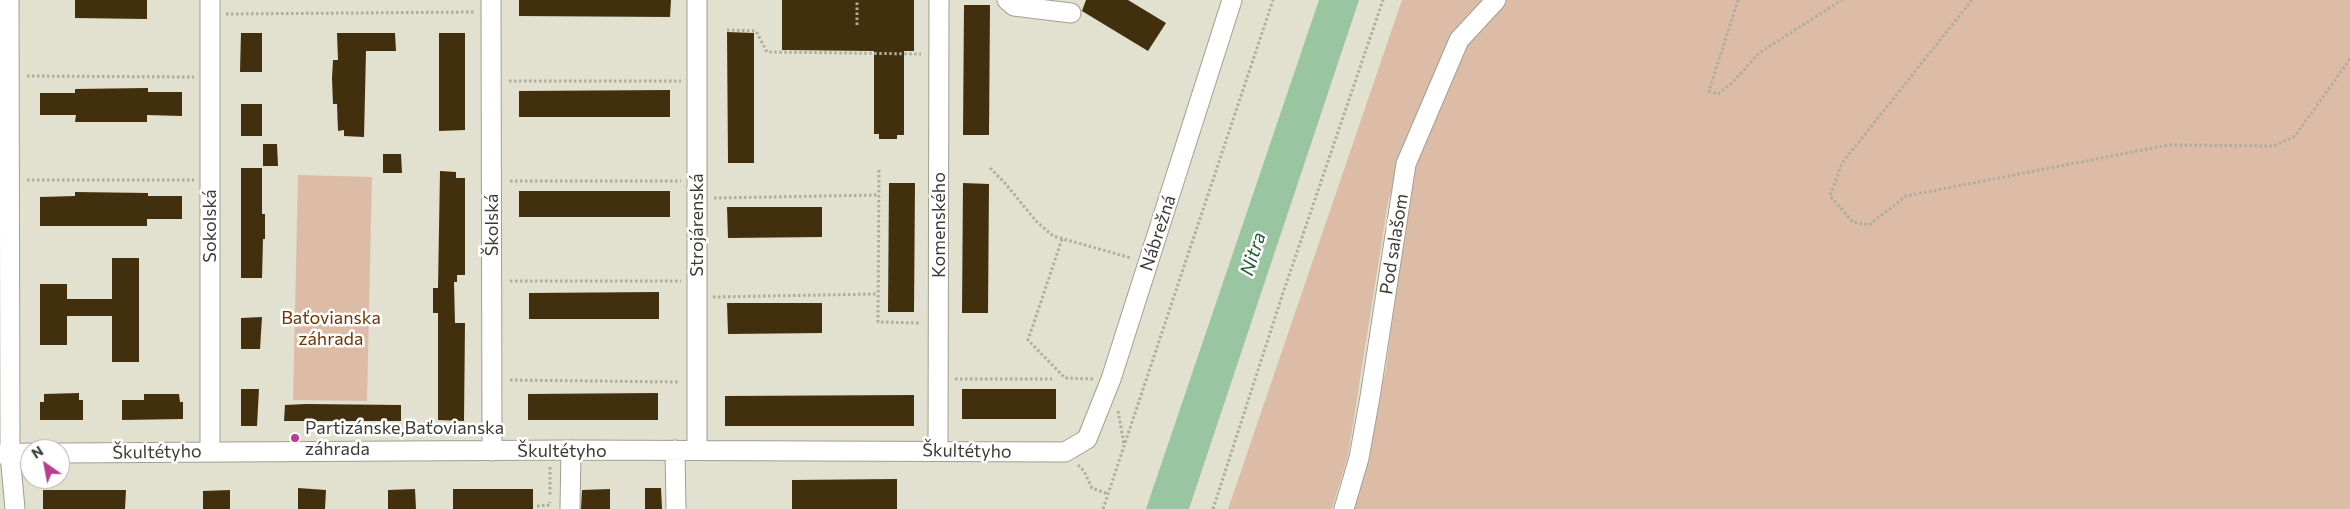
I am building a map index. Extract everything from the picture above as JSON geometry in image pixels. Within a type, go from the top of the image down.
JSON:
[{"type":"street","points":[[9,0],[4,38],[9,76],[5,454],[15,509]]},
{"type":"street","name":"Strojárenská","points":[[697,0],[697,450]]},
{"type":"street","name":"Komenského","points":[[938,450],[939,0]]},
{"type":"street","points":[[1007,0],[1014,6],[1071,13]]},
{"type":"street","name":"Nábrežná","points":[[1064,452],[1087,439],[1111,379],[1232,0]]},
{"type":"street","name":"Pod salašom","points":[[1344,509],[1359,458],[1369,405],[1406,164],[1459,40],[1496,0]]},
{"type":"street","name":"Školská","points":[[491,6],[492,451]]},
{"type":"street","name":"Sokolská","points":[[210,7],[210,451]]},
{"type":"street","points":[[570,509],[571,450]]},
{"type":"street","name":"Škultétyho","points":[[70,453],[571,450],[1064,452]]},
{"type":"street","points":[[675,450],[676,509]]},
{"type":"street","points":[[5,454],[20,453]]},
{"type":"path","points":[[857,0],[857,25]]},
{"type":"path","points":[[1102,509],[1273,0]]},
{"type":"path","points":[[1213,509],[1282,296],[1382,0]]},
{"type":"path","points":[[1738,0],[1710,91],[1718,94],[1732,83],[1758,53],[1842,0]]},
{"type":"path","points":[[1972,0],[1842,163],[1830,196],[1852,222],[1869,225],[1906,196],[2168,145],[2274,146],[2295,136],[2350,59]]},
{"type":"path","points":[[210,7],[491,6]]},
{"type":"path","points":[[727,30],[756,30],[767,52],[929,54]]},
{"type":"path","points":[[9,76],[210,77]]},
{"type":"path","points":[[491,81],[697,80]]},
{"type":"path","points":[[990,168],[1004,182],[1036,222],[1053,236],[1148,263]]},
{"type":"path","points":[[879,170],[878,322],[929,323]]},
{"type":"path","points":[[9,180],[210,180]]},
{"type":"path","points":[[492,181],[878,195]]},
{"type":"path","points":[[1062,239],[1028,340],[1065,378],[1111,379]]},
{"type":"path","points":[[492,281],[877,294]]},
{"type":"path","points":[[938,379],[1052,379]]},
{"type":"path","points":[[492,380],[697,382]]},
{"type":"path","points":[[537,506],[550,505],[550,451]]},
{"type":"path","points":[[1064,452],[1066,461],[1075,463],[1084,471],[1092,488],[1108,494]]},
{"type":"green space","points":[[1402,0],[1485,0],[1456,29],[1401,157],[1388,202],[1348,456],[1332,509],[1228,509]]},
{"type":"green space","points":[[1504,0],[2350,0],[2350,509],[1350,509],[1386,369],[1408,179],[1464,44]]},
{"type":"green space","name":"Baťovianska záhrada","points":[[298,175],[372,177],[367,401],[293,400]]},
{"type":"water","name":"Nitra","points":[[1319,0],[1359,0],[1189,509],[1146,509]]},
{"type":"building","points":[[75,0],[147,0],[147,19],[75,18]]},
{"type":"building","points":[[519,0],[671,0],[670,17],[519,16]]},
{"type":"building","points":[[782,0],[914,0],[914,51],[904,51],[904,135],[897,135],[897,139],[879,139],[879,134],[874,134],[874,51],[782,50]]},
{"type":"building","points":[[1086,0],[1128,0],[1166,23],[1148,51],[1082,11]]},
{"type":"building","points":[[964,5],[990,5],[989,135],[963,135]]},
{"type":"building","points":[[727,32],[754,33],[754,163],[728,163]]},
{"type":"building","points":[[241,33],[262,33],[262,72],[240,72]]},
{"type":"building","points":[[337,33],[395,33],[396,51],[366,51],[364,137],[344,136],[344,130],[338,131],[337,104],[333,104],[332,78],[333,60],[338,60]]},
{"type":"building","points":[[439,33],[465,33],[465,130],[439,131]]},
{"type":"building","points":[[148,88],[148,92],[182,92],[182,116],[147,115],[147,122],[75,122],[76,115],[40,115],[40,93],[75,93],[75,89]]},
{"type":"building","points":[[670,90],[670,117],[519,117],[519,91]]},
{"type":"building","points":[[241,104],[262,104],[262,136],[241,136]]},
{"type":"building","points":[[263,144],[277,144],[278,166],[263,166]]},
{"type":"building","points":[[383,154],[401,154],[402,173],[383,173]]},
{"type":"building","points":[[241,168],[262,168],[262,214],[265,214],[265,239],[263,239],[262,278],[241,278]]},
{"type":"building","points":[[440,171],[456,172],[456,178],[465,178],[465,275],[457,275],[457,282],[454,282],[455,323],[465,323],[464,421],[438,420],[438,313],[433,313],[433,288],[438,288]]},
{"type":"building","points":[[889,183],[915,183],[914,312],[888,312]]},
{"type":"building","points":[[963,183],[989,184],[988,313],[962,313]]},
{"type":"building","points":[[519,191],[670,191],[670,217],[519,217]]},
{"type":"building","points":[[75,192],[148,193],[148,196],[182,196],[182,219],[147,219],[147,226],[40,226],[40,197],[75,196]]},
{"type":"building","points":[[727,207],[822,207],[822,237],[728,238]]},
{"type":"building","points":[[112,258],[139,258],[139,362],[112,362],[112,316],[67,316],[67,345],[40,345],[40,284],[67,284],[67,299],[112,299]]},
{"type":"building","points":[[659,292],[659,319],[529,319],[529,293]]},
{"type":"building","points":[[727,303],[822,303],[822,333],[728,334]]},
{"type":"building","points":[[262,317],[260,349],[241,349],[241,318]]},
{"type":"building","points":[[241,389],[259,389],[257,426],[241,426]]},
{"type":"building","points":[[962,389],[1056,389],[1056,419],[962,419]]},
{"type":"building","points":[[79,393],[79,400],[83,400],[83,420],[40,420],[40,402],[44,402],[44,394]]},
{"type":"building","points":[[658,393],[658,420],[528,420],[528,394]]},
{"type":"building","points":[[144,394],[179,394],[180,402],[183,402],[183,419],[122,420],[122,400],[144,400]]},
{"type":"building","points":[[914,395],[914,426],[725,426],[725,396]]},
{"type":"building","points":[[285,405],[401,405],[401,421],[284,421]]},
{"type":"building","points":[[897,479],[897,509],[792,509],[792,480]]},
{"type":"building","points":[[298,488],[326,490],[325,509],[298,509]]},
{"type":"building","points":[[645,488],[661,488],[662,509],[645,509]]},
{"type":"building","points":[[415,489],[416,509],[388,509],[388,490]]},
{"type":"building","points":[[453,489],[533,489],[533,509],[453,509]]},
{"type":"building","points":[[610,489],[610,509],[581,509],[582,490]]},
{"type":"building","points":[[43,490],[126,490],[125,509],[43,509]]},
{"type":"building","points":[[230,490],[230,509],[203,509],[203,491]]},
{"type":"place","name":"Partizánske,Baťovianska záhrada","points":[[295,438]]}]
